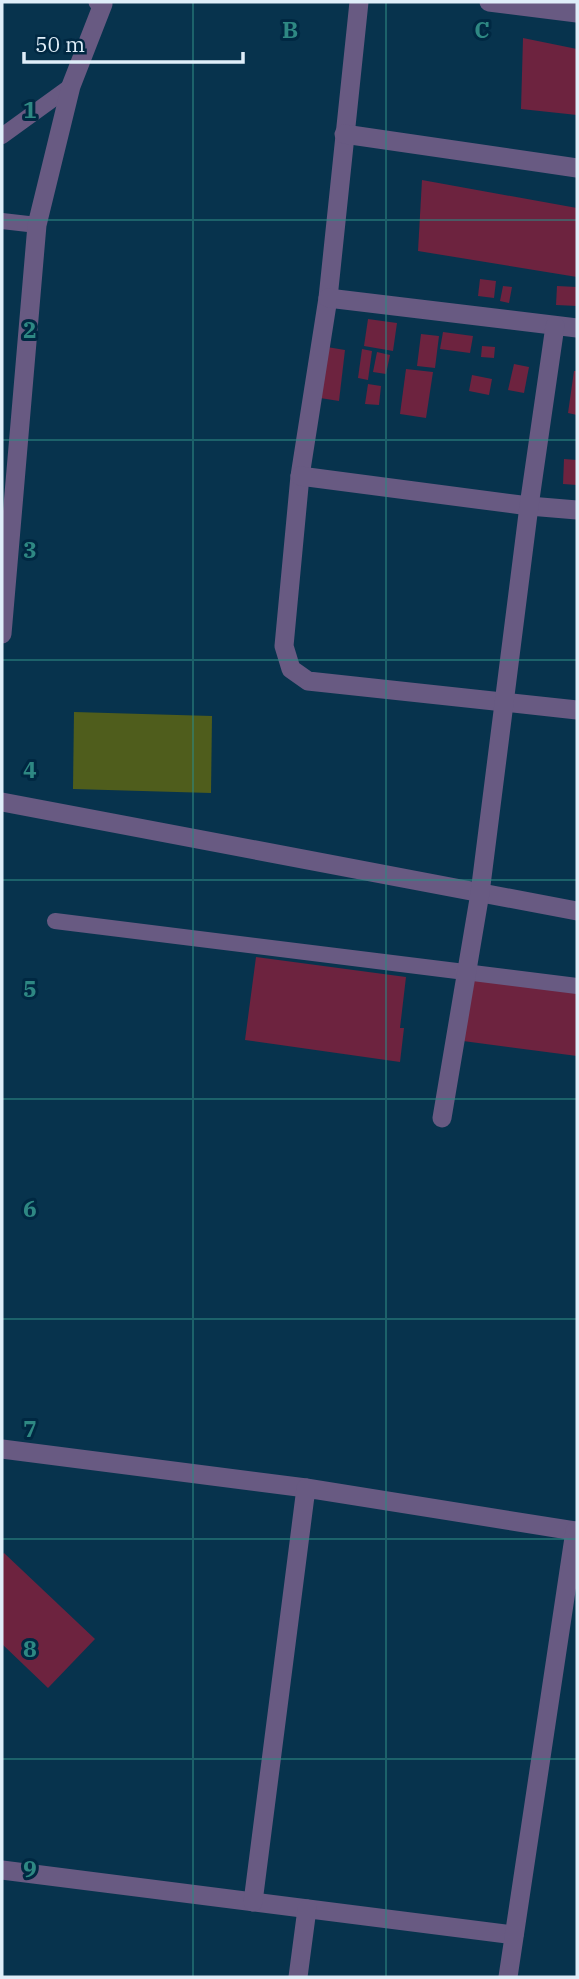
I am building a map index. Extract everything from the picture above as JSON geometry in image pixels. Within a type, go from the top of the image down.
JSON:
[{"type":"street","points":[[359,2],[328,298],[300,476],[284,646],[291,669],[308,681],[577,710]]},
{"type":"street","points":[[488,2],[577,13]]},
{"type":"street","points":[[2,634],[37,225],[71,86],[103,3]]},
{"type":"street","points":[[344,134],[577,167]]},
{"type":"street","points":[[328,298],[577,328]]},
{"type":"street","points":[[442,1118],[480,893],[529,506],[555,326]]},
{"type":"street","points":[[300,476],[577,510]]},
{"type":"street","points":[[2,802],[577,911]]},
{"type":"street","points":[[2,1449],[306,1488],[576,1532],[508,1977]]},
{"type":"street","points":[[253,1902],[306,1488]]},
{"type":"street","points":[[2,1870],[514,1935]]},
{"type":"street","points":[[298,1977],[307,1909]]},
{"type":"lane","points":[[2,136],[71,86]]},
{"type":"lane","points":[[2,221],[37,225]]},
{"type":"lane","points":[[55,921],[577,986]]},
{"type":"green space","points":[[74,712],[212,716],[211,793],[73,789]]},
{"type":"building","points":[[523,38],[577,49],[577,115],[521,109]]},
{"type":"building","points":[[422,180],[577,208],[577,277],[418,251]]},
{"type":"building","points":[[480,279],[496,281],[494,298],[478,296]]},
{"type":"building","points":[[503,286],[512,287],[509,303],[500,301]]},
{"type":"building","points":[[557,286],[577,287],[577,306],[556,305]]},
{"type":"building","points":[[368,319],[397,323],[393,351],[364,346]]},
{"type":"building","points":[[443,332],[473,336],[470,353],[440,349]]},
{"type":"building","points":[[421,334],[439,336],[435,368],[417,366]]},
{"type":"building","points":[[482,346],[495,347],[494,358],[481,357]]},
{"type":"building","points":[[327,347],[345,350],[339,401],[320,398]]},
{"type":"building","points":[[362,349],[372,351],[368,380],[358,378]]},
{"type":"building","points":[[377,352],[390,355],[386,374],[373,372]]},
{"type":"building","points":[[514,364],[529,367],[524,393],[508,390]]},
{"type":"building","points":[[406,369],[433,372],[426,418],[400,414]]},
{"type":"building","points":[[574,371],[577,371],[577,415],[568,413]]},
{"type":"building","points":[[472,375],[492,379],[489,395],[469,391]]},
{"type":"building","points":[[368,384],[381,386],[379,405],[365,404]]},
{"type":"building","points":[[564,459],[577,460],[577,485],[563,484]]},
{"type":"building","points":[[256,957],[406,977],[400,1028],[404,1028],[400,1062],[245,1040]]},
{"type":"building","points":[[470,980],[577,993],[577,1056],[463,1041]]},
{"type":"building","points":[[4,1553],[95,1639],[48,1688],[2,1644]]}]
